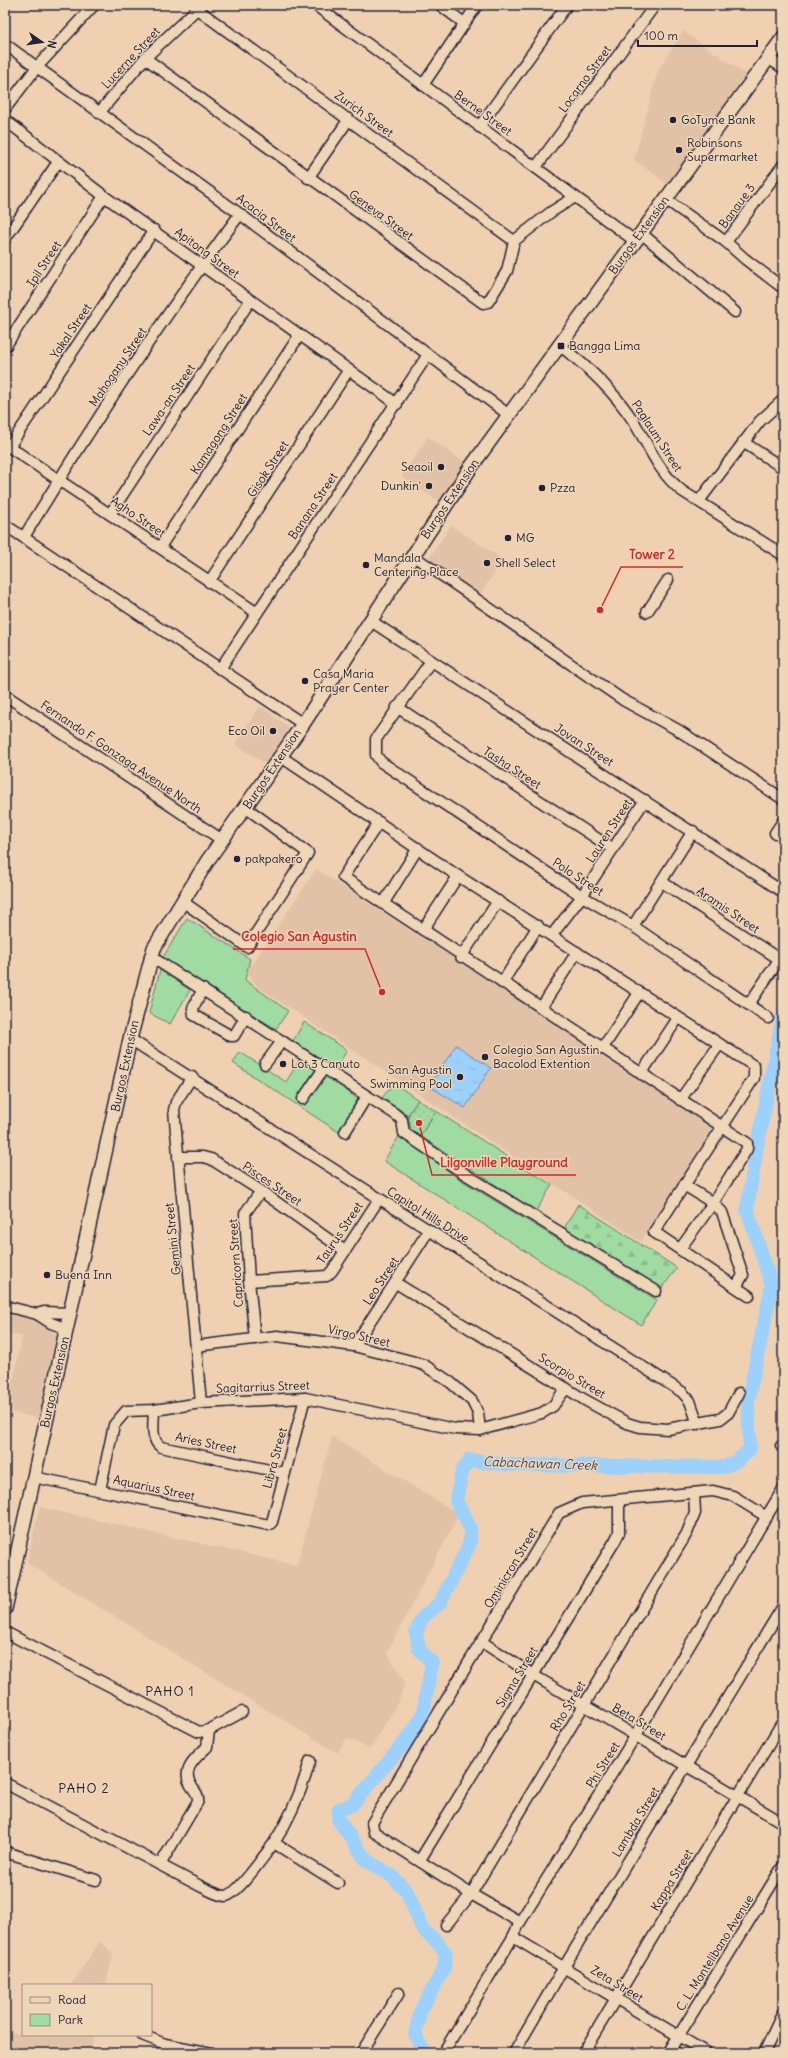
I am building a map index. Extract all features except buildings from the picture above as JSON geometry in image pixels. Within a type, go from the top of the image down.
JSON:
[{"type":"main road","name":"Burgos Extension","points":[[5,1609],[130,1039],[150,956],[182,901],[371,621],[412,555],[471,466],[665,199],[733,110],[783,38]]},
{"type":"street","points":[[5,109],[37,67],[94,5]]},
{"type":"street","name":"Berne Street","points":[[315,5],[575,197],[638,237],[735,312]]},
{"type":"street","points":[[440,5],[464,23]]},
{"type":"street","points":[[423,85],[464,23],[478,5]]},
{"type":"street","points":[[479,127],[567,5]]},
{"type":"street","name":"Locarno Street","points":[[536,167],[655,5]]},
{"type":"street","name":"Lucerne Street","points":[[99,112],[145,58],[199,7]]},
{"type":"street","name":"Zurich Street","points":[[199,7],[349,120],[514,241]]},
{"type":"street","name":"Acacia Street","points":[[5,44],[240,214],[427,356],[509,415]]},
{"type":"street","name":"Geneva Street","points":[[145,58],[308,178],[483,303],[488,302],[507,271],[514,241]]},
{"type":"street","points":[[768,58],[783,68]]},
{"type":"street","name":"Apitong Street","points":[[5,120],[104,196],[154,230],[348,371],[397,404]]},
{"type":"street","points":[[308,178],[349,120]]},
{"type":"street","points":[[5,239],[58,162]]},
{"type":"street","name":"Banaue 3","points":[[783,165],[726,242],[745,259],[783,288]]},
{"type":"street","name":"Ipil Street","points":[[5,347],[104,196]]},
{"type":"street","points":[[514,241],[551,212],[575,197]]},
{"type":"street","points":[[665,199],[726,242]]},
{"type":"street","name":"Mahogany Street","points":[[24,537],[58,480],[202,265],[240,214]]},
{"type":"street","name":"Yakal Street","points":[[7,446],[154,230]]},
{"type":"street","name":"Lawa-an Street","points":[[110,514],[250,301]]},
{"type":"street","name":"Kamagong Street","points":[[160,547],[299,336]]},
{"type":"street","name":"Paglaum Street","points":[[559,345],[584,364],[616,397],[669,480],[783,555]]},
{"type":"street","name":"Banana Street","points":[[220,669],[397,404],[427,356]]},
{"type":"street","name":"Gisok Street","points":[[209,582],[348,371]]},
{"type":"street","points":[[699,501],[760,421],[783,400]]},
{"type":"street","points":[[743,442],[783,468]]},
{"type":"street","name":"Agho Street","points":[[7,446],[257,613]]},
{"type":"street","points":[[5,525],[302,724]]},
{"type":"street","points":[[412,555],[623,700],[678,730],[783,799]]},
{"type":"street","points":[[646,612],[668,580]]},
{"type":"street","name":"Jovan Street","points":[[371,621],[693,831],[783,892]]},
{"type":"street","points":[[397,707],[431,661]]},
{"type":"street","name":"Fernando F. Gonzaga Avenue North","points":[[5,695],[222,840]]},
{"type":"street","name":"Polo Street","points":[[397,707],[376,739],[376,755],[381,762],[582,896],[633,926],[768,1018]]},
{"type":"street","name":"Tasha Street","points":[[397,707],[613,850]]},
{"type":"street","points":[[280,756],[458,876],[552,935],[719,1045],[754,1066],[754,1078],[654,1232],[749,1296]]},
{"type":"street","name":"Lauren Street","points":[[552,935],[582,896],[645,800]]},
{"type":"street","points":[[182,901],[247,946],[251,941],[308,853],[245,807]]},
{"type":"street","points":[[775,834],[783,821]]},
{"type":"street","points":[[379,822],[343,877],[461,957],[746,1143],[747,1148],[713,1203],[680,1249]]},
{"type":"street","points":[[633,926],[693,831]]},
{"type":"street","points":[[383,904],[418,848]]},
{"type":"street","points":[[423,930],[458,876]]},
{"type":"street","name":"Aramis Street","points":[[662,882],[781,957]]},
{"type":"street","points":[[461,957],[498,901]]},
{"type":"street","points":[[502,983],[538,926]]},
{"type":"street","points":[[541,1008],[577,952]]},
{"type":"street","points":[[150,956],[246,1016],[400,1118],[403,1130],[408,1135],[465,1174],[656,1291]]},
{"type":"street","points":[[749,1004],[781,957]]},
{"type":"street","points":[[203,990],[194,1008],[194,1015],[231,1036],[234,1036],[246,1016]]},
{"type":"street","points":[[602,1049],[639,993]]},
{"type":"street","points":[[641,1074],[678,1018]]},
{"type":"street","name":"Capitol Hills Drive","points":[[130,1039],[192,1077],[379,1199],[682,1392],[690,1401],[698,1424]]},
{"type":"street","points":[[265,1064],[282,1041]]},
{"type":"street","points":[[680,1100],[719,1045]]},
{"type":"street","points":[[303,1099],[324,1068]]},
{"type":"street","name":"Gemini Street","points":[[192,1077],[176,1102],[174,1110],[201,1403]]},
{"type":"street","points":[[345,1132],[367,1096]]},
{"type":"street","name":"Pisces Street","points":[[178,1157],[203,1157],[212,1159],[261,1191],[345,1251]]},
{"type":"street","points":[[684,1185],[713,1203],[722,1212],[727,1222],[742,1272],[736,1287]]},
{"type":"street","name":"Capricorn Street","points":[[254,1339],[249,1281],[246,1213],[261,1191]]},
{"type":"street","name":"Taurus Street","points":[[249,1281],[327,1276],[332,1271],[379,1199]]},
{"type":"street","name":"Leo Street","points":[[354,1346],[429,1230]]},
{"type":"street","name":"Scorpio Street","points":[[396,1283],[566,1388],[627,1423],[640,1427],[668,1429],[698,1424],[724,1417],[739,1393]]},
{"type":"street","points":[[5,1306],[37,1314],[47,1321],[67,1329]]},
{"type":"street","points":[[37,1314],[44,1312],[70,1313]]},
{"type":"street","name":"Virgo Street","points":[[196,1346],[277,1336],[354,1346],[424,1365],[450,1382],[472,1401],[478,1413],[480,1430]]},
{"type":"street","name":"Sagitarrius Street","points":[[100,1490],[111,1435],[118,1419],[126,1411],[154,1410],[201,1403],[305,1398],[455,1429],[480,1430],[549,1410],[566,1388]]},
{"type":"street","name":"Libra Street","points":[[269,1525],[272,1522],[305,1398]]},
{"type":"street","name":"Aries Street","points":[[154,1410],[154,1439],[156,1444],[161,1447],[284,1473]]},
{"type":"street","name":"Aquarius Street","points":[[33,1477],[269,1525]]},
{"type":"street","name":"Phi Street","points":[[443,2053],[513,1937],[520,1922],[636,1736],[783,1489]]},
{"type":"street","name":"Ominicron Street","points":[[420,1860],[374,1832],[372,1823],[559,1513],[582,1503],[619,1501],[713,1491],[724,1492],[767,1517]]},
{"type":"street","name":"Rho Street","points":[[446,1925],[471,1894],[692,1524],[695,1513],[694,1493]]},
{"type":"street","name":"Sigma Street","points":[[420,1860],[615,1541],[619,1529],[619,1501]]},
{"type":"street","name":"Lambda Street","points":[[514,2053],[564,1967],[783,1606]]},
{"type":"street","points":[[5,1632],[199,1732],[209,1730],[242,1712]]},
{"type":"street","name":"Beta Street","points":[[482,1642],[533,1675],[783,1822]]},
{"type":"street","name":"Kappa Street","points":[[583,2053],[783,1721]]},
{"type":"street","points":[[160,1865],[198,1801],[198,1794],[188,1779],[188,1769],[196,1756],[207,1747],[209,1730]]},
{"type":"street","points":[[5,1783],[202,1887],[226,1896],[232,1894],[274,1843],[284,1828],[305,1780],[310,1762]]},
{"type":"street","points":[[274,1843],[338,1884]]},
{"type":"street","points":[[5,1852],[96,1880]]},
{"type":"street","points":[[420,1860],[471,1894],[520,1922]]},
{"type":"street","name":"C. L. Montelibano Avenue","points":[[668,2053],[783,1866]]},
{"type":"street","name":"Zeta Street","points":[[513,1937],[707,2053]]},
{"type":"street","points":[[361,2053],[399,1993]]},
{"type":"street","points":[[764,2053],[783,2012]]},
{"type":"street","points":[[145,2036],[165,2044],[192,2051],[212,2053]]},
{"type":"shaded area","points":[[683,31],[746,74],[667,184],[634,160],[658,70]]},
{"type":"shaded area","points":[[428,437],[469,465],[442,504],[401,476]]},
{"type":"shaded area","points":[[451,525],[503,560],[479,596],[427,561]]},
{"type":"shaded area","points":[[260,706],[290,728],[265,764],[235,744]]},
{"type":"shaded area","name":"Colegio San Agustin Bacolod Extention","points":[[316,869],[714,1127],[641,1242],[258,987],[247,972]]},
{"type":"shaded area","points":[[5,1313],[43,1322],[56,1336],[38,1418],[7,1411],[22,1337],[5,1333]]},
{"type":"shaded area","points":[[332,1437],[459,1514],[387,1653],[405,1682],[399,1701],[370,1749],[347,1738],[337,1753],[27,1563],[39,1507],[297,1565]]},
{"type":"shaded area","points":[[100,1941],[113,1954],[106,1984],[72,1984]]},
{"type":"shaded area","points":[[5,2031],[22,2034],[22,2036],[37,2037],[94,2036],[90,2053],[5,2053]]},
{"type":"green space","points":[[187,918],[250,959],[245,980],[288,1011],[276,1029],[162,959]]},
{"type":"green space","points":[[160,970],[190,990],[170,1024],[149,1013]]},
{"type":"green space","points":[[304,1022],[347,1050],[336,1069],[293,1041]]},
{"type":"green space","points":[[240,1052],[286,1082],[300,1059],[321,1072],[359,1100],[340,1133],[233,1063]]},
{"type":"green space","points":[[394,1083],[418,1100],[408,1115],[382,1098]]},
{"type":"green space","points":[[418,1100],[436,1111],[420,1136],[411,1130],[408,1115]]},
{"type":"green space","points":[[436,1111],[552,1185],[536,1211],[420,1136]]},
{"type":"green space","points":[[399,1136],[461,1180],[657,1300],[641,1325],[384,1161]]},
{"type":"green space","points":[[578,1204],[677,1268],[660,1291],[563,1230]]},
{"type":"water","name":"San Agustin Swimming Pool","points":[[456,1045],[491,1068],[465,1108],[429,1086]]},
{"type":"waterway","name":"Cabachawan Creek","points":[[424,2053],[415,2034],[421,2010],[444,1968],[446,1954],[437,1942],[423,1930],[407,1892],[392,1876],[366,1860],[338,1819],[339,1809],[352,1805],[409,1737],[422,1718],[432,1663],[419,1649],[416,1632],[423,1617],[440,1603],[470,1543],[470,1528],[456,1500],[462,1472],[469,1460],[513,1465],[724,1467],[737,1461],[750,1449],[748,1400],[772,1286],[747,1209],[757,1147],[783,1016]]},
{"type":"place","name":"GoTyme Bank","points":[[673,120]]},
{"type":"place","name":"Robinsons Supermarket","points":[[679,150]]},
{"type":"place","name":"Bangga Lima","points":[[561,346]]},
{"type":"place","name":"Seaoil","points":[[441,467]]},
{"type":"place","name":"Dunkin'","points":[[429,486]]},
{"type":"place","name":"Pzza","points":[[542,488]]},
{"type":"place","name":"MG","points":[[508,538]]},
{"type":"place","name":"Shell Select","points":[[487,563]]},
{"type":"place","name":"Mandala Centering Place","points":[[366,565]]},
{"type":"place","name":"Tower 2","points":[[600,610]]},
{"type":"place","name":"Casa Maria Prayer Center","points":[[305,681]]},
{"type":"place","name":"Eco Oil","points":[[273,731]]},
{"type":"place","name":"pakpakero","points":[[237,859]]},
{"type":"place","name":"Colegio San Agustin","points":[[382,992]]},
{"type":"place","name":"Colegio San Agustin Bacolod Extention","points":[[485,1057]]},
{"type":"place","name":"Lot 3 Canuto","points":[[283,1064]]},
{"type":"place","name":"San Agustin Swimming Pool","points":[[460,1077]]},
{"type":"place","name":"Lilgonville Playground","points":[[419,1123]]},
{"type":"place","name":"Buena Inn","points":[[47,1275]]},
{"type":"district","name":"PAHO 1","points":[[170,1691]]},
{"type":"district","name":"PAHO 2","points":[[84,1788]]}]
